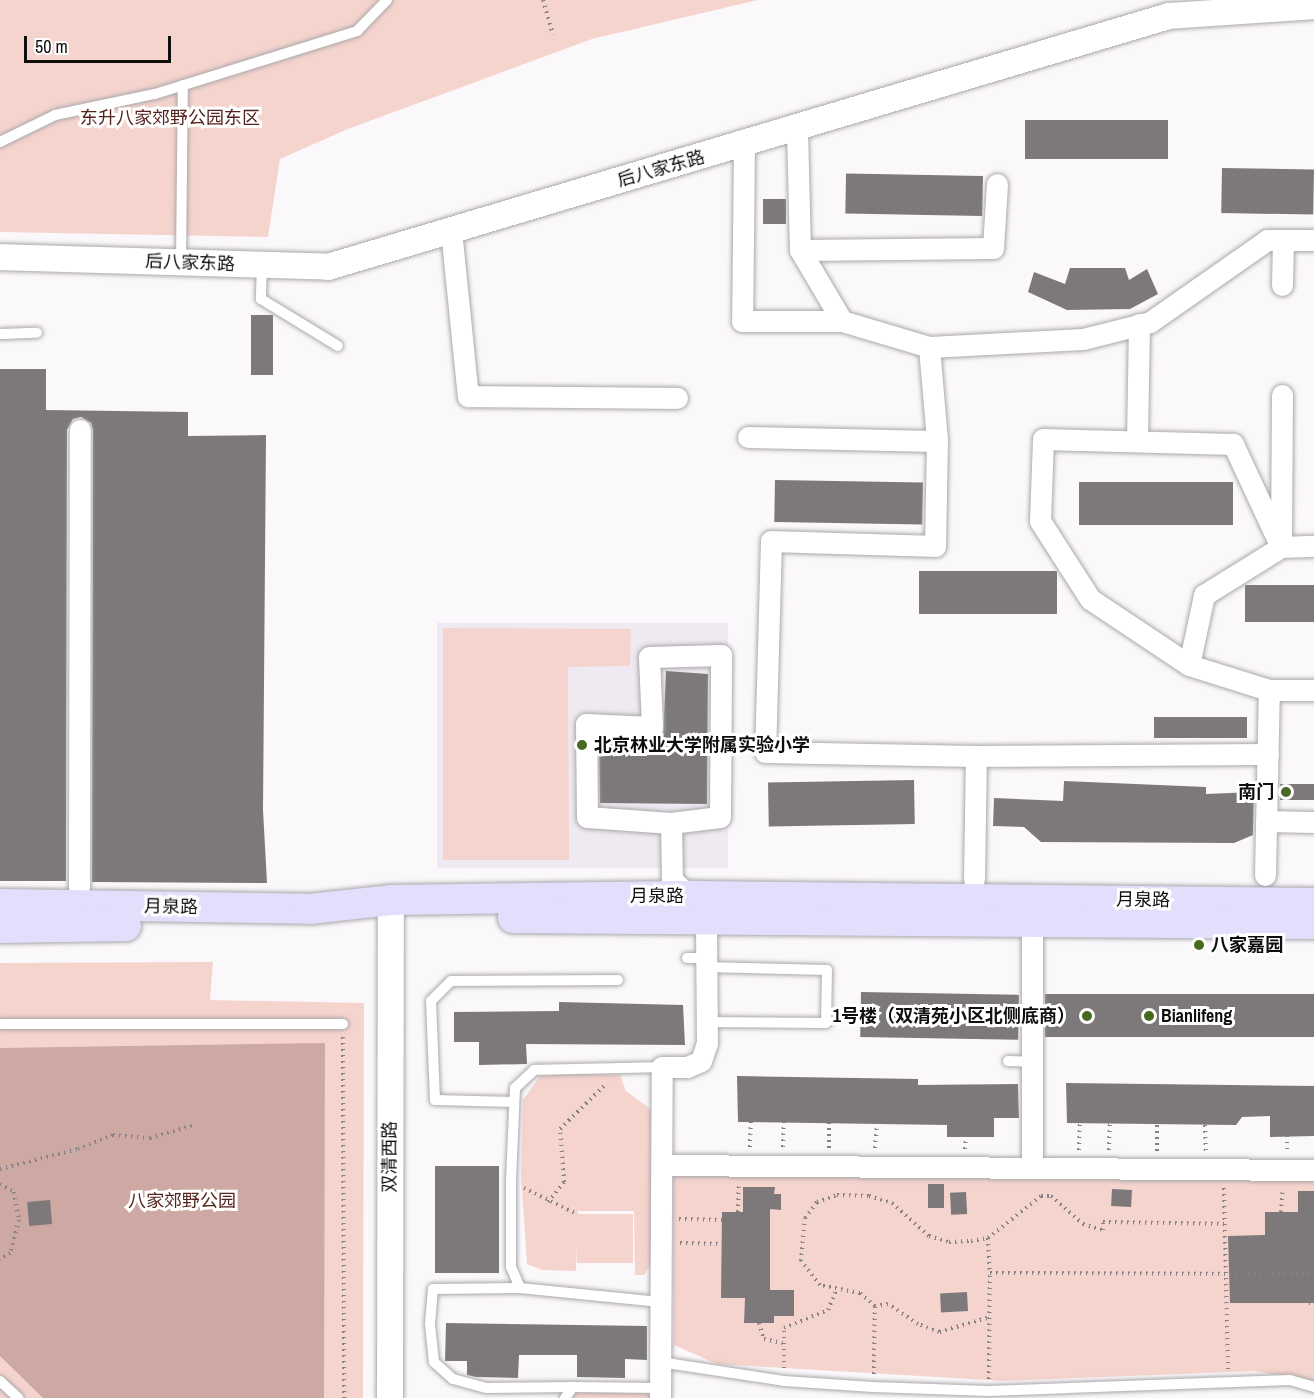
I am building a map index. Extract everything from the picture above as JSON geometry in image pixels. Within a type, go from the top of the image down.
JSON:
[{"type":"main road","name":"月泉路","points":[[0,904],[310,909],[391,900],[698,908],[1032,922],[1314,924]]},
{"type":"main road","name":"月泉路","points":[[0,928],[315,923],[391,916],[698,908],[1314,903]]},
{"type":"street","name":"后八家东路","points":[[0,257],[328,267],[797,129],[1169,16],[1314,6]]},
{"type":"street","points":[[797,129],[800,250],[842,321]]},
{"type":"street","points":[[744,144],[742,321],[842,321],[929,347],[1083,339],[1150,322],[1267,240],[1314,240]]},
{"type":"street","points":[[800,250],[993,248],[997,184]]},
{"type":"street","points":[[452,230],[468,396],[677,398]]},
{"type":"street","points":[[1282,285],[1283,240]]},
{"type":"street","points":[[1137,439],[1139,324]]},
{"type":"street","points":[[929,347],[937,441],[935,546],[771,541],[765,752],[976,756],[1268,754]]},
{"type":"street","points":[[1281,547],[1282,395]]},
{"type":"street","points":[[79,887],[80,430]]},
{"type":"street","points":[[748,437],[937,441]]},
{"type":"street","points":[[1281,547],[1233,444],[1137,439],[1043,439],[1040,521],[1090,599],[1189,665],[1269,690],[1314,690]]},
{"type":"street","points":[[1189,665],[1204,595],[1281,547],[1314,546]]},
{"type":"street","points":[[721,655],[720,817],[671,823],[587,817],[586,724],[652,727],[649,657],[721,655]]},
{"type":"street","points":[[1265,875],[1269,690]]},
{"type":"street","points":[[974,879],[976,756]]},
{"type":"street","points":[[1266,821],[1314,822]]},
{"type":"street","points":[[660,1393],[662,1066],[687,1067],[701,1061],[707,1043],[699,961],[698,908],[672,880],[671,823]]},
{"type":"street","name":"双清西路","points":[[390,1398],[391,916]]},
{"type":"street","points":[[1032,922],[1032,1168]]},
{"type":"street","points":[[662,1165],[1314,1170]]},
{"type":"lane","points":[[0,142],[55,115],[183,85],[357,31],[387,0]]},
{"type":"lane","points":[[181,263],[183,85]]},
{"type":"lane","points":[[262,265],[261,299],[338,346]]},
{"type":"lane","points":[[0,334],[37,333]]},
{"type":"lane","points":[[699,961],[827,970],[826,1023],[705,1022]]},
{"type":"lane","points":[[514,1102],[435,1100],[431,1001],[452,981],[618,980]]},
{"type":"lane","points":[[0,1024],[344,1024]]},
{"type":"lane","points":[[1008,1061],[1032,1062]]},
{"type":"lane","points":[[520,1288],[511,1267],[511,1180],[515,1088],[534,1070],[662,1066]]},
{"type":"lane","points":[[660,1302],[520,1288],[433,1289],[430,1324],[434,1362],[453,1379],[486,1388],[573,1387],[660,1393]]},
{"type":"lane","points":[[660,1362],[784,1381],[873,1387],[989,1391],[1229,1380],[1290,1380],[1314,1387]]},
{"type":"lane","points":[[0,1381],[18,1398]]},
{"type":"lane","points":[[565,1398],[573,1387]]},
{"type":"path","points":[[543,0],[553,35]]},
{"type":"path","points":[[344,1024],[344,1398]]},
{"type":"path","points":[[548,1202],[564,1182],[560,1129],[623,1067]]},
{"type":"path","points":[[1078,1168],[1080,1123]]},
{"type":"path","points":[[1109,1169],[1110,1124]]},
{"type":"path","points":[[0,1169],[78,1149],[113,1135],[150,1138],[194,1125]]},
{"type":"path","points":[[1224,1169],[1224,1273],[1229,1380]]},
{"type":"path","points":[[511,1180],[548,1202],[577,1214]]},
{"type":"path","points":[[0,1184],[14,1192],[19,1220],[10,1253],[0,1259]]},
{"type":"path","points":[[738,1212],[739,1184]]},
{"type":"path","points":[[987,1318],[939,1332],[918,1324],[888,1304],[875,1306],[860,1293],[820,1285],[801,1261],[805,1218],[817,1202],[837,1195],[869,1196],[892,1203],[929,1236],[949,1242],[988,1238],[1041,1196],[1051,1196],[1083,1224],[1103,1230],[1103,1222],[1224,1224]]},
{"type":"path","points":[[661,1219],[722,1220]]},
{"type":"path","points":[[988,1238],[989,1391]]},
{"type":"path","points":[[661,1243],[722,1244]]},
{"type":"path","points":[[990,1273],[1314,1274]]},
{"type":"path","points":[[784,1381],[784,1328],[828,1310],[837,1289]]},
{"type":"path","points":[[873,1387],[875,1306]]},
{"type":"path","points":[[759,1323],[764,1339],[783,1343]]},
{"type":"shaded area","name":"北京林业大学附属实验小学","points":[[437,623],[728,623],[728,868],[437,868]]},
{"type":"green space","name":"东升八家郊野公园东区","points":[[0,0],[758,0],[592,39],[348,129],[280,159],[268,237],[0,232]]},
{"type":"green space","points":[[443,628],[631,629],[630,666],[568,667],[569,860],[443,860]]},
{"type":"green space","name":"八家郊野公园","points":[[213,962],[210,1000],[364,1003],[363,1398],[0,1398],[0,963]]},
{"type":"green space","name":"八家郊野公园","points":[[325,1043],[324,1398],[43,1398],[0,1356],[0,1048]]},
{"type":"green space","points":[[572,1073],[620,1075],[626,1091],[656,1113],[653,1261],[644,1275],[635,1275],[634,1211],[578,1211],[576,1271],[542,1270],[527,1264],[521,1176],[523,1100],[540,1076]]},
{"type":"green space","points":[[689,1169],[1314,1174],[1314,1382],[1255,1371],[1004,1381],[717,1364],[674,1345],[673,1177]]},
{"type":"green space","points":[[577,1214],[633,1214],[633,1263],[577,1263]]},
{"type":"green space","points":[[656,1390],[656,1398],[570,1398],[575,1391]]},
{"type":"building","points":[[1025,120],[1168,120],[1168,159],[1025,159]]},
{"type":"building","points":[[1222,168],[1314,170],[1313,215],[1221,213]]},
{"type":"building","points":[[846,174],[983,176],[982,216],[845,214]]},
{"type":"building","points":[[763,199],[786,199],[786,224],[763,224]]},
{"type":"building","points":[[1070,268],[1125,268],[1129,280],[1147,269],[1158,294],[1130,309],[1067,310],[1028,292],[1034,272],[1065,284]]},
{"type":"building","points":[[251,315],[273,315],[273,375],[251,375]]},
{"type":"building","points":[[0,369],[46,369],[46,410],[188,412],[188,436],[266,435],[263,810],[267,883],[92,882],[93,430],[91,423],[81,417],[73,419],[67,430],[66,881],[0,881]]},
{"type":"building","points":[[775,480],[923,483],[922,525],[774,522]]},
{"type":"building","points":[[1079,482],[1233,482],[1233,525],[1079,525]]},
{"type":"building","points":[[919,571],[1057,571],[1057,614],[919,614]]},
{"type":"building","points":[[1245,585],[1314,585],[1314,622],[1245,622]]},
{"type":"building","points":[[666,671],[708,674],[707,804],[600,803],[599,740],[663,741]]},
{"type":"building","points":[[1154,717],[1247,717],[1247,738],[1154,738]]},
{"type":"building","points":[[914,780],[915,824],[769,827],[768,783]]},
{"type":"building","points":[[1064,781],[1206,787],[1206,794],[1254,792],[1253,835],[1234,843],[1041,842],[1024,827],[993,826],[994,798],[1063,801]]},
{"type":"building","points":[[1280,784],[1314,784],[1314,800],[1280,800]]},
{"type":"building","points":[[861,992],[1019,995],[1018,1040],[860,1037]]},
{"type":"building","points":[[1045,994],[1314,994],[1314,1037],[1045,1037]]},
{"type":"building","points":[[559,1002],[683,1005],[685,1045],[526,1044],[527,1064],[479,1065],[479,1042],[454,1042],[454,1012],[559,1011]]},
{"type":"building","points":[[737,1076],[918,1079],[918,1085],[1018,1084],[1019,1118],[994,1118],[994,1137],[947,1137],[947,1125],[738,1122]]},
{"type":"building","points":[[1066,1083],[1314,1086],[1314,1136],[1270,1137],[1270,1116],[1242,1117],[1236,1125],[1067,1123]]},
{"type":"building","points":[[435,1166],[499,1166],[499,1273],[435,1273]]},
{"type":"building","points":[[928,1184],[944,1184],[944,1208],[928,1208]]},
{"type":"building","points":[[743,1187],[775,1187],[774,1194],[781,1194],[781,1210],[770,1209],[770,1290],[794,1290],[794,1316],[774,1316],[774,1323],[744,1323],[745,1298],[721,1298],[722,1212],[743,1212]]},
{"type":"building","points":[[1112,1189],[1132,1190],[1131,1207],[1111,1206]]},
{"type":"building","points":[[1298,1191],[1314,1191],[1314,1303],[1230,1303],[1228,1236],[1265,1235],[1265,1212],[1298,1212]]},
{"type":"building","points":[[966,1192],[967,1214],[951,1215],[950,1193]]},
{"type":"building","points":[[50,1200],[52,1224],[29,1226],[27,1202]]},
{"type":"building","points":[[967,1292],[968,1311],[941,1312],[940,1293]]},
{"type":"building","points":[[446,1323],[647,1326],[647,1360],[625,1359],[625,1378],[577,1377],[577,1355],[519,1355],[518,1378],[476,1377],[467,1375],[467,1361],[445,1361]]},
{"type":"place","name":"北京林业大学附属实验小学","points":[[582,745]]},
{"type":"place","name":"南门","points":[[1286,792]]},
{"type":"place","name":"八家嘉园","points":[[1199,945]]},
{"type":"place","name":"1号楼（双清苑小区北侧底商）","points":[[1087,1016]]},
{"type":"place","name":"Bianlifeng","points":[[1149,1016]]}]
